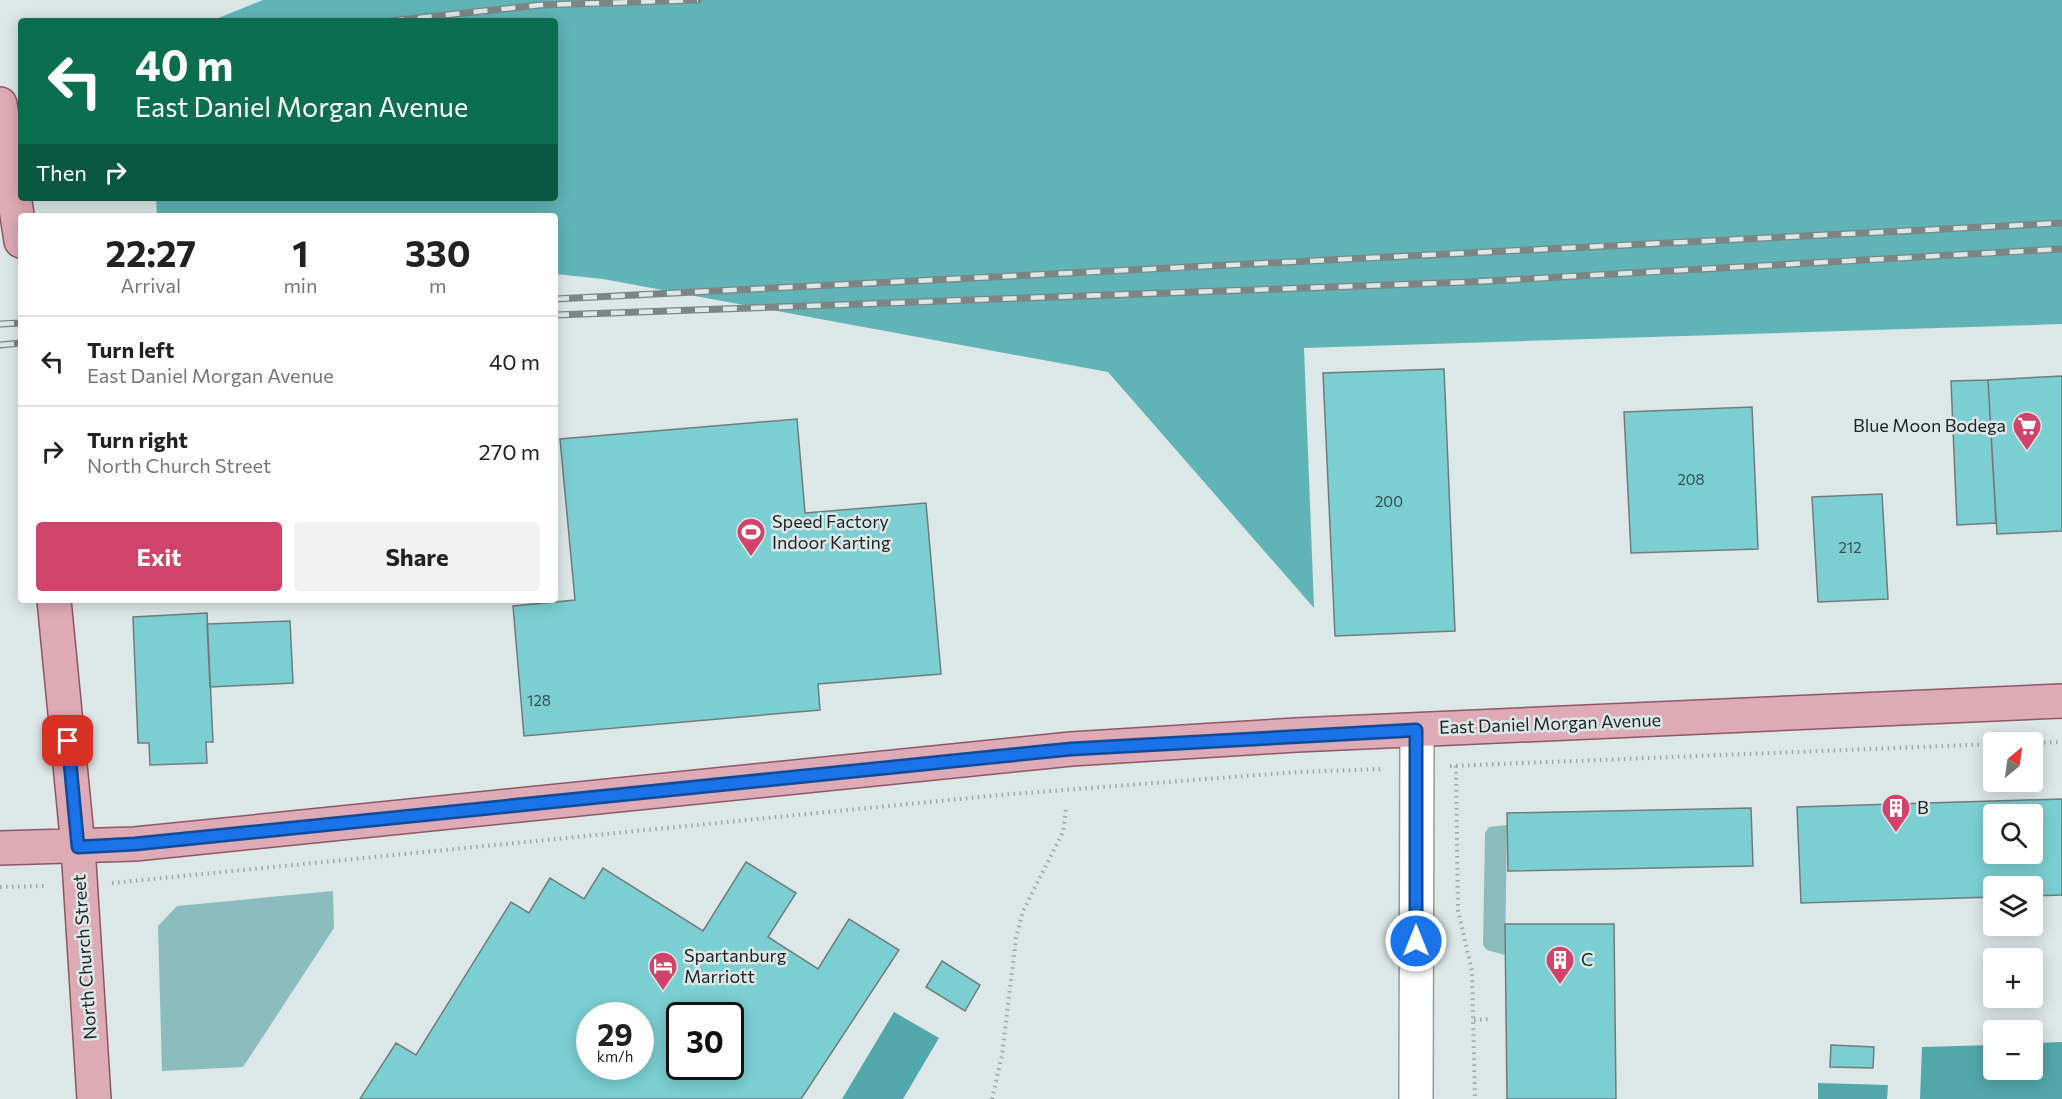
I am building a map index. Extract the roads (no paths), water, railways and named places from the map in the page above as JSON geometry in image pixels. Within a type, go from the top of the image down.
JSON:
[{"type":"main road","points":[[0,104],[19,213]]},
{"type":"main road","name":"North Church Street","points":[[54,603],[78,847],[94,1099]]},
{"type":"main road","name":"East Daniel Morgan Avenue","points":[[0,848],[135,844],[1071,749],[1416,730],[2062,701]]},
{"type":"street","points":[[1416,730],[1416,1099]]},
{"type":"railway","points":[[418,18],[540,5],[698,0]]},
{"type":"railway","points":[[558,299],[2062,223]]},
{"type":"railway","points":[[558,315],[1470,282],[2062,249]]},
{"type":"railway","points":[[0,324],[18,323]]},
{"type":"railway","points":[[0,345],[18,343]]},
{"type":"place","name":"Blue Moon Bodega","points":[[2027,452]]},
{"type":"place","name":"Speed Factory Indoor Karting","points":[[751,558]]},
{"type":"place","name":"B","points":[[1896,834]]},
{"type":"place","name":"C","points":[[1560,986]]},
{"type":"place","name":"Spartanburg Marriott","points":[[663,992]]}]
